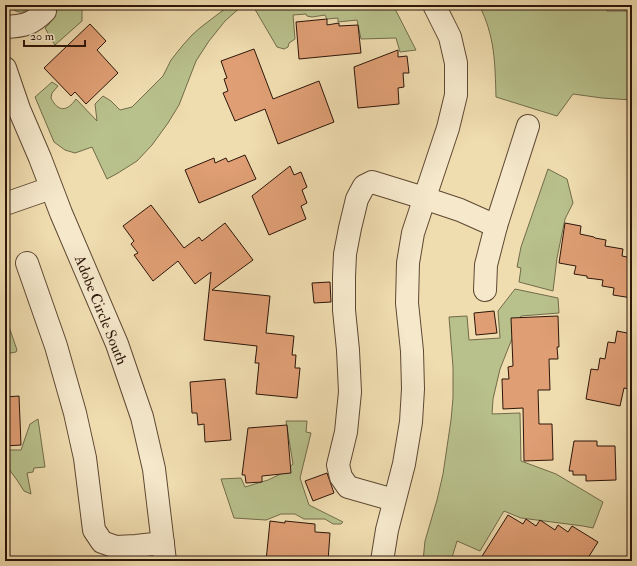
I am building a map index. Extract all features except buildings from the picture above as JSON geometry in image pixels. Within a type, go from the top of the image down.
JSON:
[{"type":"street","points":[[5,26],[21,26],[36,20],[45,11],[45,5]]},
{"type":"street","points":[[382,561],[387,530],[404,464],[411,422],[413,388],[412,351],[407,303],[408,263],[424,198],[448,128],[456,95],[456,64],[450,37],[434,5]]},
{"type":"street","name":"Adobe Circle South","points":[[5,68],[19,109],[51,188],[117,344],[142,417],[154,470],[164,552]]},
{"type":"street","points":[[485,290],[486,265],[496,226],[528,126]]},
{"type":"street","points":[[394,500],[348,487],[341,477],[338,464],[346,432],[350,392],[344,310],[345,254],[357,199],[364,186],[372,182],[460,210],[496,226]]},
{"type":"street","points":[[5,204],[51,188]]},
{"type":"street","points":[[27,263],[56,346],[75,413],[85,458],[94,530],[102,542],[116,547],[136,546],[164,552]]},
{"type":"green space","points":[[9,5],[33,5],[24,12],[18,12]]},
{"type":"green space","points":[[58,5],[82,5],[82,21],[55,45],[45,28],[53,18]]},
{"type":"green space","points":[[230,5],[243,5],[225,21],[209,41],[196,61],[179,105],[152,145],[137,161],[107,179],[92,147],[75,153],[65,150],[54,142],[35,97],[52,82],[58,86],[52,93],[51,98],[57,106],[63,109],[66,108],[76,99],[97,121],[95,104],[103,96],[111,101],[120,110],[132,107],[163,76],[171,60],[192,35]]},
{"type":"green space","points":[[393,5],[416,50],[400,52],[396,38],[361,39],[357,20],[338,22],[338,18],[327,19],[325,15],[312,17],[307,16],[306,14],[293,15],[295,39],[289,43],[288,47],[284,49],[277,47],[253,6]]},
{"type":"green space","points":[[479,5],[609,5],[607,11],[632,11],[632,100],[573,94],[557,116],[496,97],[491,39]]},
{"type":"green space","points":[[548,169],[567,179],[573,203],[565,219],[557,258],[553,291],[519,282],[521,268],[517,267],[521,247]]},
{"type":"green space","points":[[515,289],[558,298],[559,313],[521,316],[500,369],[493,399],[492,414],[520,413],[521,461],[556,474],[603,502],[593,528],[521,518],[504,511],[480,551],[457,541],[451,561],[423,561],[425,541],[443,474],[451,420],[453,367],[449,317],[467,316],[469,340],[500,338],[498,311]]},
{"type":"green space","points":[[5,315],[17,350],[16,352],[5,354]]},
{"type":"green space","points":[[38,419],[45,467],[34,468],[33,472],[27,473],[31,494],[24,491],[5,464],[5,450],[21,450],[30,424]]},
{"type":"green space","points":[[286,421],[307,421],[306,432],[311,433],[300,478],[309,505],[343,522],[341,524],[333,524],[325,519],[304,519],[295,514],[281,514],[266,520],[234,518],[221,479],[241,478],[245,487],[268,480],[283,473],[293,464]]}]
